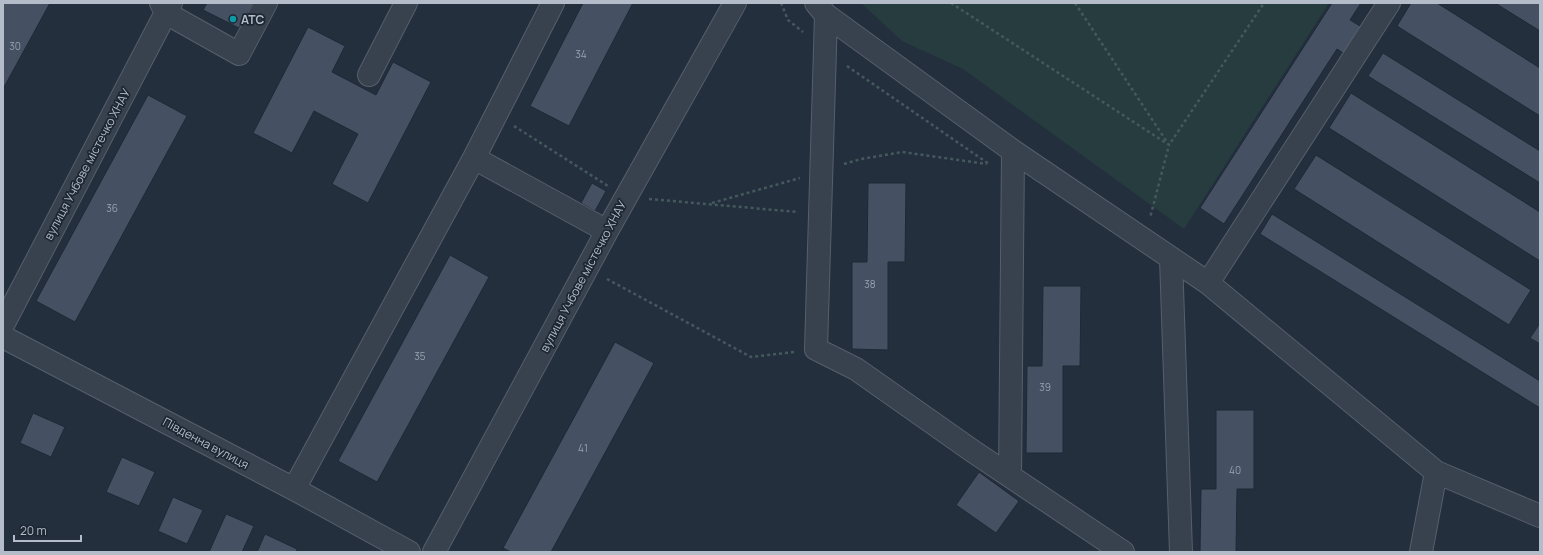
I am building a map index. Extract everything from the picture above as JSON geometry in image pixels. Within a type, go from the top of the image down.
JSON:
[{"type":"street","points":[[166,6],[239,54],[266,3]]},
{"type":"street","points":[[370,75],[406,3]]},
{"type":"street","points":[[294,489],[474,158],[553,3]]},
{"type":"street","name":"вулиця Учбове містечко ХНАУ","points":[[434,552],[607,231],[735,3]]},
{"type":"street","points":[[1208,283],[1389,3]]},
{"type":"street","name":"вулиця Учбове містечко ХНАУ","points":[[3,325],[166,6]]},
{"type":"street","points":[[821,9],[825,51],[816,349],[856,369],[1123,552]]},
{"type":"street","points":[[821,9],[1013,151],[1208,283],[1436,472],[1540,516]]},
{"type":"street","points":[[1010,476],[1013,151]]},
{"type":"street","points":[[474,158],[607,231]]},
{"type":"street","points":[[1171,258],[1181,552]]},
{"type":"street","name":"Південна вулиця","points":[[3,337],[294,489],[409,552]]},
{"type":"street","points":[[1421,552],[1436,472]]},
{"type":"path","points":[[781,3],[788,20],[825,51],[995,168]]},
{"type":"path","points":[[951,3],[1169,145]]},
{"type":"path","points":[[1075,3],[1169,145]]},
{"type":"path","points":[[1144,240],[1169,145],[1264,3]]},
{"type":"path","points":[[496,114],[626,197],[820,214]]},
{"type":"path","points":[[710,204],[862,159],[902,152],[989,164]]},
{"type":"path","points":[[587,268],[751,357],[816,349]]},
{"type":"green space","points":[[861,3],[1329,3],[1184,229],[963,69],[902,41]]},
{"type":"building","points":[[3,3],[50,3],[3,89]]},
{"type":"building","name":"АТС","points":[[207,3],[253,3],[239,28],[203,10]]},
{"type":"building","points":[[583,3],[633,3],[569,126],[530,106]]},
{"type":"building","points":[[1332,3],[1361,3],[1350,20],[1370,32],[1352,59],[1337,49],[1224,224],[1200,208]]},
{"type":"building","points":[[1411,3],[1437,3],[1540,68],[1540,116],[1397,26]]},
{"type":"building","points":[[1495,3],[1540,3],[1540,31]]},
{"type":"building","points":[[308,27],[345,46],[332,72],[376,95],[393,62],[431,82],[368,203],[332,184],[358,134],[314,111],[292,153],[253,133]]},
{"type":"building","points":[[1383,53],[1540,151],[1540,183],[1368,76]]},
{"type":"building","points":[[1351,93],[1540,212],[1540,261],[1329,128]]},
{"type":"building","points":[[148,95],[187,116],[75,322],[36,301]]},
{"type":"building","points":[[1316,155],[1531,290],[1509,325],[1294,189]]},
{"type":"building","points":[[592,183],[606,191],[595,211],[581,203]]},
{"type":"building","points":[[868,183],[906,183],[905,262],[888,262],[888,350],[852,349],[852,262],[867,262]]},
{"type":"building","points":[[1272,214],[1540,381],[1540,408],[1260,234]]},
{"type":"building","points":[[450,255],[489,277],[377,482],[338,461]]},
{"type":"building","points":[[1043,286],[1081,286],[1080,366],[1063,366],[1063,453],[1026,453],[1027,366],[1042,366]]},
{"type":"building","points":[[1540,323],[1540,344],[1530,338]]},
{"type":"building","points":[[615,342],[654,363],[551,552],[511,552],[503,548]]},
{"type":"building","points":[[1216,410],[1254,410],[1254,489],[1237,489],[1236,552],[1200,552],[1201,489],[1216,489]]},
{"type":"building","points":[[33,413],[65,427],[51,457],[20,443]]},
{"type":"building","points":[[122,457],[155,472],[139,506],[106,492]]},
{"type":"building","points":[[979,472],[1019,501],[996,533],[956,505]]},
{"type":"building","points":[[173,497],[203,510],[187,544],[158,531]]},
{"type":"building","points":[[226,514],[254,526],[242,552],[209,552]]},
{"type":"building","points":[[265,534],[297,549],[296,552],[257,552]]},
{"type":"place","name":"АТС","points":[[233,19]]}]
